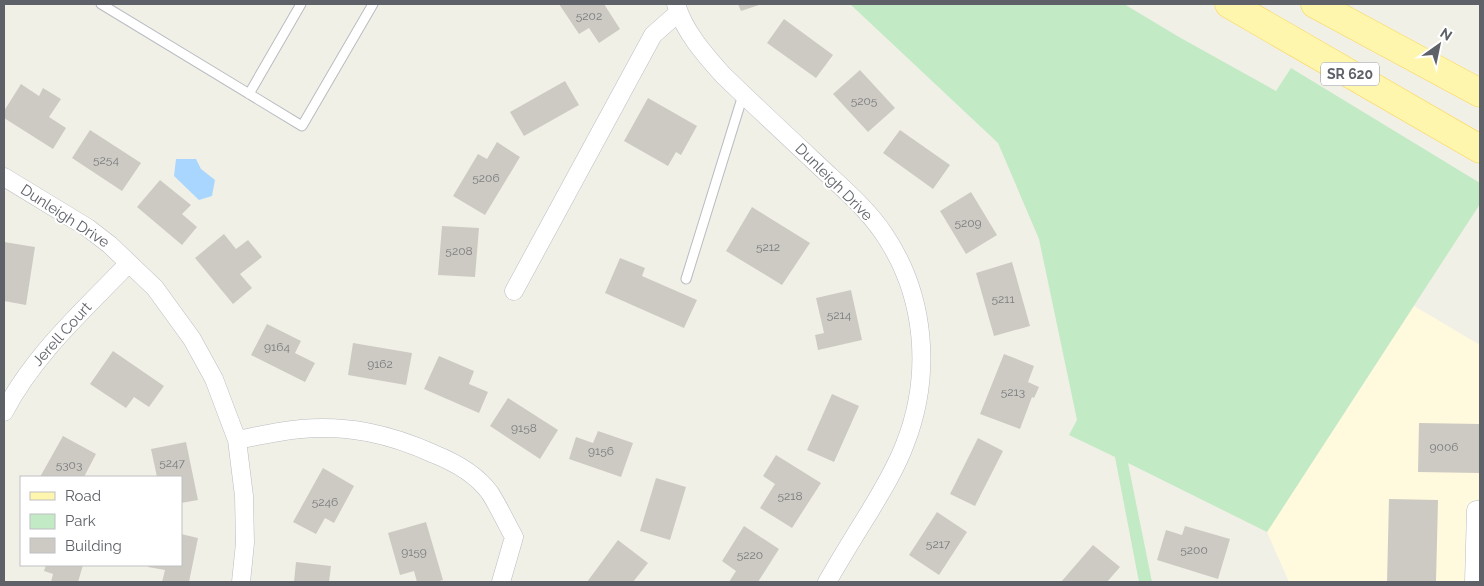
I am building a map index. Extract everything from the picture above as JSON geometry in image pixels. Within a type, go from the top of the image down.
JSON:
[{"type":"main road","name":"SR 620","points":[[1229,4],[1480,149]]},
{"type":"main road","name":"SR 620","points":[[1315,4],[1480,94]]},
{"type":"street","name":"Dunleigh Drive","points":[[678,8],[703,52],[722,75],[870,216],[890,243],[905,272],[919,318],[922,350],[921,381],[916,412],[906,444],[893,472],[826,582]]},
{"type":"street","points":[[514,291],[653,35],[678,8]]},
{"type":"street","name":"Dunleigh Drive","points":[[4,177],[88,228],[129,262],[155,288],[192,338],[214,379],[237,440],[244,506],[245,544],[241,582]]},
{"type":"street","name":"Jerell Court","points":[[4,412],[26,374],[129,262]]},
{"type":"street","points":[[237,440],[299,429],[324,428],[364,431],[405,441],[445,458],[469,473],[489,492],[514,537],[502,582]]},
{"type":"street","points":[[1474,582],[1478,510]]},
{"type":"lane","points":[[101,4],[302,126],[373,4]]},
{"type":"lane","points":[[249,94],[301,4]]},
{"type":"lane","points":[[686,279],[743,95]]},
{"type":"shaded area","points":[[1414,306],[1480,345],[1480,582],[1289,582],[1267,532]]},
{"type":"green space","points":[[850,4],[1124,4],[1276,91],[1291,68],[1480,183],[1480,204],[1267,532],[1128,463],[1152,582],[1139,582],[1115,457],[1069,435],[1077,420],[1039,239],[998,143]]},
{"type":"water","points":[[176,159],[196,159],[201,169],[215,180],[212,196],[199,200],[174,176]]},
{"type":"building","points":[[559,4],[604,4],[620,29],[599,43],[589,28],[579,34]]},
{"type":"building","points":[[738,4],[762,4],[741,11]]},
{"type":"building","points":[[784,19],[833,55],[816,78],[767,43]]},
{"type":"building","points":[[860,70],[895,108],[868,132],[833,94]]},
{"type":"building","points":[[565,81],[579,105],[524,136],[510,112]]},
{"type":"building","points":[[21,84],[39,96],[43,88],[61,99],[49,117],[66,128],[53,149],[4,118],[4,111]]},
{"type":"building","points":[[648,98],[697,126],[681,155],[676,152],[668,166],[624,141]]},
{"type":"building","points":[[90,130],[141,163],[122,191],[72,158]]},
{"type":"building","points":[[900,130],[950,165],[933,189],[883,153]]},
{"type":"building","points":[[497,142],[520,157],[485,215],[453,196],[478,154],[487,159]]},
{"type":"building","points":[[160,180],[191,205],[182,214],[197,227],[182,245],[137,207]]},
{"type":"building","points":[[971,192],[997,235],[966,254],[940,211]]},
{"type":"building","points":[[752,207],[810,243],[782,285],[726,251]]},
{"type":"building","points":[[442,226],[479,228],[475,277],[438,275]]},
{"type":"building","points":[[224,234],[236,249],[248,240],[262,257],[240,274],[252,288],[233,304],[195,258]]},
{"type":"building","points":[[4,242],[35,247],[26,305],[4,301]]},
{"type":"building","points":[[620,258],[645,268],[642,276],[697,300],[684,328],[605,293]]},
{"type":"building","points":[[1012,262],[1030,326],[994,336],[976,273]]},
{"type":"building","points":[[851,290],[862,340],[818,350],[815,335],[824,333],[816,298]]},
{"type":"building","points":[[267,324],[301,341],[295,353],[315,363],[305,382],[251,355]]},
{"type":"building","points":[[353,343],[412,353],[406,385],[348,375]]},
{"type":"building","points":[[113,351],[164,386],[149,407],[134,397],[126,408],[90,384]]},
{"type":"building","points":[[1004,354],[1034,366],[1028,382],[1039,387],[1034,398],[1032,397],[1020,429],[980,414]]},
{"type":"building","points":[[439,356],[474,371],[469,384],[488,392],[479,413],[424,389]]},
{"type":"building","points":[[832,394],[859,406],[834,462],[807,450]]},
{"type":"building","points":[[508,398],[558,430],[540,459],[490,426]]},
{"type":"building","points":[[1419,423],[1480,424],[1480,473],[1418,472]]},
{"type":"building","points":[[598,431],[633,443],[621,477],[569,459],[576,437],[593,443]]},
{"type":"building","points":[[63,436],[96,454],[85,476],[41,476]]},
{"type":"building","points":[[978,438],[1003,451],[975,506],[950,494]]},
{"type":"building","points":[[186,442],[198,500],[182,503],[182,476],[157,476],[151,449]]},
{"type":"building","points":[[776,455],[821,483],[792,528],[760,508],[775,484],[763,476]]},
{"type":"building","points":[[323,468],[354,486],[334,523],[325,518],[316,534],[293,522]]},
{"type":"building","points":[[656,478],[686,487],[670,540],[640,531]]},
{"type":"building","points":[[1389,499],[1438,500],[1436,582],[1387,582]]},
{"type":"building","points":[[937,512],[967,532],[939,575],[909,555]]},
{"type":"building","points":[[426,522],[443,580],[436,582],[417,582],[414,571],[400,575],[388,533]]},
{"type":"building","points":[[744,526],[779,549],[758,582],[729,582],[736,571],[722,561]]},
{"type":"building","points":[[1185,526],[1230,539],[1218,579],[1157,560],[1166,530],[1182,535]]},
{"type":"building","points":[[182,534],[198,538],[189,582],[162,582],[165,570],[148,567],[182,566]]},
{"type":"building","points":[[618,540],[648,563],[633,582],[587,582]]},
{"type":"building","points":[[1093,545],[1120,567],[1107,582],[1061,582]]},
{"type":"building","points":[[296,562],[331,566],[329,582],[294,582]]},
{"type":"building","points":[[46,566],[83,566],[78,582],[51,582],[53,574],[44,571]]}]
